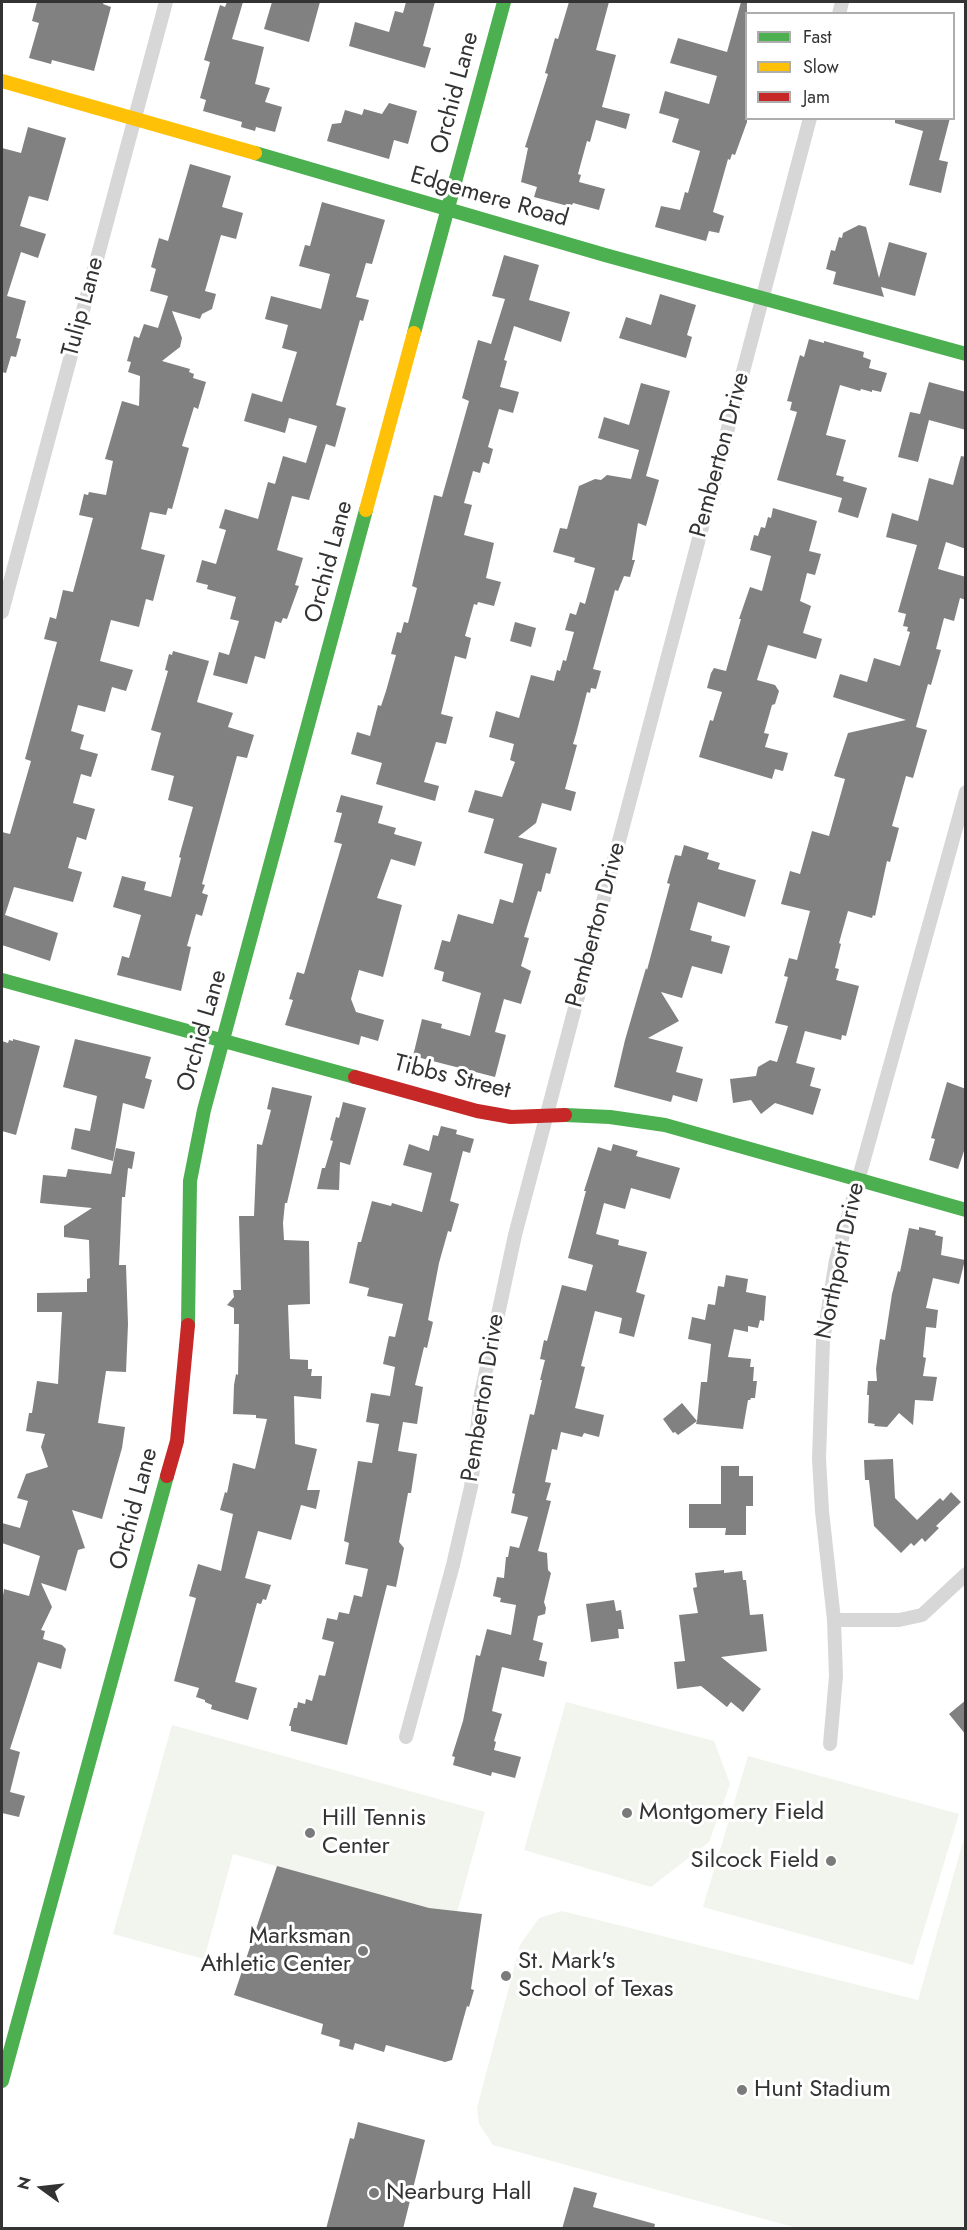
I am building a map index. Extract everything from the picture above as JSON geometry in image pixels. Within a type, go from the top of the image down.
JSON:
[{"type":"street","name":"Tulip Lane","points":[[2,612],[166,2]]},
{"type":"street","name":"Orchid Lane","points":[[2,2081],[177,1442],[188,1328],[190,1181],[204,1110],[504,2]]},
{"type":"street","name":"Edgemere Road","points":[[2,81],[605,255],[966,354]]},
{"type":"street","name":"Pemberton Drive","points":[[406,1737],[453,1565],[471,1486],[481,1394],[497,1313],[547,1114],[809,120]]},
{"type":"street","name":"Northport Drive","points":[[830,1744],[836,1676],[834,1620],[822,1511],[819,1459],[823,1341],[836,1260],[966,792]]},
{"type":"street","name":"Tibbs Street","points":[[2,980],[477,1111],[511,1117],[547,1114],[610,1117],[665,1125],[966,1210]]},
{"type":"street","points":[[834,1620],[899,1620],[922,1615],[966,1574]]},
{"type":"shaded area","name":"Montgomery Field","points":[[566,1702],[714,1741],[730,1784],[709,1842],[651,1887],[524,1850]]},
{"type":"shaded area","name":"Hill Tennis Center","points":[[172,1725],[485,1812],[456,1916],[233,1854],[204,1959],[113,1934]]},
{"type":"shaded area","name":"Silcock Field","points":[[748,1756],[959,1814],[913,1965],[703,1907]]},
{"type":"shaded area","points":[[965,1835],[966,2217],[962,2228],[797,2228],[493,2145],[479,2124],[477,2108],[520,1945],[539,1918],[562,1911],[918,2000]]},
{"type":"building","points":[[37,2],[104,2],[103,4],[111,7],[94,71],[52,60],[51,64],[29,58],[39,23],[32,21]]},
{"type":"building","points":[[227,2],[243,2],[232,39],[264,47],[255,84],[270,88],[265,102],[282,107],[275,132],[256,127],[255,131],[241,127],[242,122],[203,111],[206,100],[200,98],[210,62],[204,60],[220,5],[225,7]]},
{"type":"building","points":[[272,2],[320,2],[309,42],[264,29]]},
{"type":"building","points":[[406,2],[435,2],[423,46],[431,48],[425,68],[349,46],[355,22],[389,32],[395,11],[403,13]]},
{"type":"building","points":[[569,2],[609,2],[596,50],[616,55],[602,107],[630,114],[626,129],[596,120],[590,142],[587,141],[578,174],[581,175],[579,182],[605,189],[599,210],[573,203],[568,206],[534,197],[537,187],[521,182],[528,148],[525,147],[548,74],[545,73],[555,38],[558,39]]},
{"type":"building","points":[[741,2],[747,2],[747,12],[745,12],[745,120],[747,122],[735,155],[732,154],[730,160],[728,159],[713,212],[724,216],[719,233],[709,231],[706,241],[655,227],[661,206],[680,210],[685,192],[688,193],[700,151],[672,142],[679,119],[659,113],[665,91],[709,104],[717,76],[670,63],[678,38],[727,52]]},
{"type":"building","points":[[389,103],[417,111],[408,144],[394,140],[389,159],[327,141],[332,124],[341,123],[345,110],[362,115],[364,109],[382,114]]},
{"type":"building","points":[[895,120],[949,120],[939,160],[948,162],[941,193],[909,185],[923,131],[895,123]]},
{"type":"building","points":[[28,127],[66,138],[48,201],[29,196],[20,226],[46,234],[38,258],[21,252],[7,296],[26,301],[16,338],[21,339],[16,357],[11,356],[6,373],[2,372],[2,148],[21,153]]},
{"type":"building","points":[[190,164],[231,176],[222,207],[243,213],[236,239],[221,235],[205,291],[216,294],[212,309],[202,314],[200,319],[172,311],[182,338],[180,347],[162,361],[190,369],[189,372],[194,374],[193,378],[206,382],[198,409],[194,407],[182,446],[189,448],[172,509],[168,508],[166,515],[150,512],[141,549],[165,555],[153,601],[146,599],[139,627],[111,620],[100,661],[133,670],[126,691],[112,687],[105,712],[78,705],[71,731],[84,735],[80,749],[98,754],[91,777],[81,774],[73,803],[95,809],[86,840],[77,837],[68,868],[82,872],[73,902],[14,887],[5,915],[58,933],[50,961],[2,945],[2,832],[10,834],[31,761],[25,759],[57,642],[44,639],[50,617],[56,619],[63,590],[73,592],[93,518],[79,515],[84,494],[88,495],[89,492],[106,495],[113,461],[105,459],[122,401],[139,406],[140,376],[128,372],[131,362],[127,361],[134,336],[139,338],[144,324],[158,328],[168,296],[150,291],[156,269],[151,267],[159,238],[168,241]]},
{"type":"building","points":[[322,202],[385,220],[372,264],[366,263],[356,297],[369,300],[363,321],[360,320],[336,405],[346,408],[335,447],[326,444],[309,500],[292,496],[277,550],[303,558],[295,585],[299,586],[287,619],[283,618],[281,623],[275,621],[265,659],[255,656],[247,684],[213,675],[219,652],[229,655],[239,621],[230,619],[236,597],[207,589],[208,585],[196,582],[202,560],[216,564],[226,530],[219,528],[225,509],[258,519],[268,482],[275,484],[283,456],[306,463],[317,426],[289,418],[285,433],[244,421],[252,393],[282,402],[297,352],[282,348],[288,325],[265,319],[271,296],[321,309],[330,274],[299,266],[305,245],[310,246]]},
{"type":"building","points":[[859,225],[866,227],[879,278],[889,242],[927,253],[915,296],[881,287],[884,297],[833,284],[836,272],[826,269],[831,250],[835,251],[839,237],[842,238],[843,233]]},
{"type":"building","points":[[504,255],[539,265],[529,300],[570,312],[561,342],[514,326],[504,360],[507,361],[500,387],[519,392],[513,413],[499,409],[488,447],[493,449],[489,464],[483,462],[480,473],[473,471],[464,503],[472,505],[464,535],[494,543],[486,578],[501,582],[494,606],[478,602],[477,605],[474,604],[465,636],[471,638],[466,659],[455,656],[441,714],[453,717],[446,744],[436,742],[424,782],[439,786],[435,801],[376,784],[382,763],[351,754],[357,732],[370,736],[378,705],[381,706],[396,655],[391,654],[397,632],[401,633],[404,622],[408,623],[417,588],[412,586],[434,495],[442,497],[469,401],[462,398],[478,340],[491,344],[505,299],[492,296]]},
{"type":"building","points":[[660,294],[696,305],[687,335],[692,337],[686,358],[619,338],[626,317],[651,325]]},
{"type":"building","points":[[809,339],[864,352],[863,357],[871,360],[869,368],[887,373],[881,392],[861,389],[860,391],[840,385],[826,435],[846,440],[836,475],[844,477],[843,481],[867,488],[858,518],[838,512],[842,498],[777,480],[797,412],[790,410],[792,402],[787,401],[800,355],[804,357]]},
{"type":"building","points":[[929,382],[966,392],[966,430],[929,420],[918,462],[898,457],[910,412],[920,414]]},
{"type":"building","points":[[641,383],[670,391],[646,476],[659,480],[646,526],[638,523],[632,560],[635,560],[630,577],[624,576],[618,591],[615,590],[593,669],[601,671],[596,689],[591,688],[590,693],[587,692],[573,744],[577,745],[565,789],[576,792],[571,811],[542,803],[536,823],[518,837],[557,848],[550,874],[546,873],[541,892],[538,891],[524,937],[529,938],[521,966],[531,971],[521,1004],[504,999],[495,1032],[506,1035],[495,1077],[413,1056],[422,1019],[442,1024],[441,1028],[470,1036],[481,993],[442,981],[444,972],[434,969],[442,940],[450,942],[458,914],[493,924],[500,899],[513,903],[523,864],[484,853],[494,819],[468,812],[475,790],[502,797],[515,762],[510,760],[514,744],[489,737],[496,711],[519,718],[531,675],[554,681],[563,660],[566,661],[574,632],[565,630],[570,613],[576,615],[580,602],[585,604],[595,568],[574,562],[575,558],[553,552],[560,528],[567,529],[579,486],[595,479],[601,480],[607,475],[631,479],[639,450],[598,438],[604,417],[629,425]]},
{"type":"building","points":[[961,456],[966,457],[966,549],[946,542],[938,569],[966,577],[966,600],[960,598],[954,621],[944,618],[936,649],[941,650],[931,685],[928,684],[916,727],[927,730],[913,778],[906,776],[892,826],[899,828],[890,862],[887,861],[875,916],[873,915],[872,918],[848,911],[839,943],[841,944],[835,968],[839,969],[836,980],[859,986],[846,1036],[842,1035],[841,1040],[805,1031],[796,1063],[815,1068],[810,1086],[821,1089],[813,1115],[775,1103],[761,1114],[751,1100],[733,1103],[730,1079],[756,1076],[758,1067],[770,1060],[777,1062],[788,1026],[775,1023],[788,977],[784,976],[789,958],[797,960],[810,911],[781,904],[790,871],[800,874],[812,831],[829,836],[845,779],[834,776],[848,733],[906,720],[833,697],[840,674],[867,682],[874,658],[900,666],[910,632],[907,631],[908,627],[903,626],[906,614],[898,612],[917,545],[886,537],[892,513],[918,521],[929,478],[953,485]]},
{"type":"building","points":[[773,508],[817,521],[809,551],[821,554],[815,575],[807,573],[800,601],[811,606],[803,633],[822,639],[816,659],[768,645],[757,680],[775,685],[779,691],[775,704],[772,705],[764,733],[769,734],[765,747],[788,753],[783,771],[775,769],[772,779],[699,757],[710,720],[713,721],[722,692],[707,688],[711,673],[714,668],[726,671],[750,587],[762,591],[771,556],[750,550],[754,535],[758,536],[761,527],[765,528],[768,517],[771,518]]},
{"type":"building","points":[[515,622],[536,628],[531,647],[510,641]]},
{"type":"building","points":[[173,651],[209,661],[197,702],[233,713],[228,727],[254,735],[247,758],[237,756],[202,884],[205,885],[202,893],[208,895],[202,916],[196,914],[187,946],[191,947],[181,991],[117,975],[122,956],[129,958],[141,915],[113,907],[122,876],[146,882],[144,890],[171,897],[193,807],[168,800],[174,776],[151,770],[161,733],[151,730],[168,671],[165,670],[169,654],[172,655]]},
{"type":"building","points":[[341,795],[383,806],[378,823],[396,828],[394,834],[422,842],[415,866],[391,859],[377,898],[402,905],[383,977],[359,970],[351,999],[356,1012],[384,1020],[378,1041],[361,1036],[359,1045],[285,1025],[293,1000],[289,999],[297,972],[304,974],[342,844],[334,842],[342,813],[336,812]]},
{"type":"building","points":[[684,845],[709,853],[707,859],[720,863],[718,869],[756,880],[745,917],[698,902],[690,930],[712,936],[711,941],[730,946],[722,974],[692,966],[682,998],[661,992],[679,1021],[648,1038],[683,1047],[676,1072],[703,1079],[697,1102],[673,1095],[671,1102],[614,1087],[625,1040],[670,884],[667,883],[675,855],[681,856]]},
{"type":"building","points":[[13,1039],[40,1046],[16,1135],[2,1131],[2,1041],[8,1043]]},
{"type":"building","points":[[75,1039],[151,1057],[145,1078],[152,1080],[144,1109],[123,1103],[113,1161],[71,1149],[75,1128],[90,1131],[97,1096],[63,1087]]},
{"type":"building","points":[[947,1082],[966,1089],[966,1145],[958,1169],[929,1160],[935,1139],[931,1138]]},
{"type":"building","points":[[272,1087],[312,1096],[287,1203],[285,1203],[283,1223],[284,1240],[309,1241],[310,1304],[288,1305],[290,1359],[308,1360],[308,1369],[312,1369],[311,1376],[322,1376],[321,1399],[294,1396],[295,1444],[317,1449],[307,1490],[320,1490],[316,1509],[301,1505],[291,1540],[258,1531],[245,1578],[271,1585],[266,1600],[263,1599],[261,1604],[257,1603],[235,1682],[257,1688],[248,1720],[211,1709],[212,1705],[196,1697],[199,1688],[174,1681],[196,1598],[189,1596],[198,1564],[221,1571],[233,1514],[220,1510],[225,1492],[227,1493],[233,1463],[255,1469],[267,1419],[256,1418],[256,1415],[233,1414],[234,1385],[236,1374],[238,1375],[239,1324],[234,1324],[234,1308],[227,1305],[234,1297],[233,1290],[241,1290],[239,1216],[254,1216],[257,1144],[262,1145],[271,1110],[267,1109]]},
{"type":"building","points":[[343,1102],[366,1108],[350,1165],[340,1162],[339,1190],[317,1189],[322,1168],[325,1168],[333,1141],[330,1140],[336,1117],[339,1118]]},
{"type":"building","points":[[441,1126],[457,1130],[456,1134],[474,1139],[470,1153],[463,1151],[450,1201],[459,1204],[439,1263],[428,1320],[433,1322],[415,1385],[423,1387],[417,1424],[403,1422],[398,1451],[417,1454],[411,1493],[408,1493],[399,1542],[404,1548],[396,1587],[387,1585],[347,1745],[291,1731],[291,1726],[289,1726],[298,1702],[305,1704],[306,1699],[312,1701],[319,1675],[325,1676],[334,1642],[322,1639],[327,1618],[337,1620],[339,1612],[349,1614],[354,1595],[362,1597],[368,1569],[345,1564],[349,1543],[344,1541],[358,1461],[372,1463],[379,1424],[366,1422],[371,1393],[390,1396],[395,1367],[383,1364],[389,1336],[395,1337],[403,1304],[367,1296],[369,1288],[349,1283],[358,1242],[361,1242],[372,1201],[391,1206],[392,1203],[422,1212],[432,1173],[403,1165],[409,1144],[429,1151],[433,1135],[438,1136]]},
{"type":"building","points":[[613,1144],[638,1151],[636,1156],[680,1168],[670,1199],[631,1188],[625,1209],[604,1203],[596,1234],[619,1240],[618,1245],[647,1252],[636,1292],[645,1295],[634,1337],[619,1333],[622,1318],[595,1311],[581,1366],[585,1367],[575,1408],[604,1415],[599,1437],[584,1433],[582,1437],[561,1432],[557,1450],[552,1449],[545,1482],[551,1483],[546,1500],[551,1501],[538,1551],[547,1553],[548,1570],[551,1573],[544,1602],[545,1614],[538,1616],[533,1640],[543,1643],[539,1660],[547,1662],[544,1677],[502,1667],[492,1711],[502,1714],[494,1741],[496,1742],[494,1750],[521,1757],[515,1778],[492,1772],[491,1776],[453,1765],[455,1757],[452,1756],[463,1721],[476,1655],[480,1656],[487,1629],[511,1635],[516,1605],[500,1602],[501,1598],[493,1596],[497,1577],[504,1578],[506,1557],[508,1557],[510,1546],[519,1548],[528,1517],[511,1513],[515,1494],[512,1493],[530,1414],[534,1415],[542,1380],[540,1380],[545,1360],[540,1359],[544,1340],[547,1341],[562,1285],[586,1291],[593,1265],[568,1258],[586,1191],[584,1191],[598,1147],[611,1151]]},
{"type":"building","points":[[116,1148],[135,1152],[132,1169],[128,1168],[125,1197],[122,1197],[119,1265],[126,1265],[128,1324],[126,1372],[106,1371],[98,1423],[125,1427],[122,1448],[102,1519],[72,1510],[85,1548],[78,1550],[66,1591],[41,1583],[52,1607],[41,1630],[45,1631],[43,1639],[62,1645],[66,1649],[61,1669],[38,1662],[10,1749],[20,1752],[10,1792],[25,1796],[19,1817],[2,1813],[2,1602],[4,1589],[29,1596],[40,1556],[2,1543],[2,1523],[20,1528],[28,1501],[17,1498],[26,1474],[48,1467],[41,1447],[45,1434],[26,1431],[29,1413],[32,1413],[37,1381],[58,1384],[62,1312],[37,1312],[37,1293],[87,1292],[87,1279],[90,1278],[89,1240],[64,1237],[64,1226],[92,1208],[40,1203],[43,1175],[66,1177],[68,1169],[111,1174]]},
{"type":"building","points":[[919,1227],[936,1231],[935,1235],[943,1237],[941,1255],[965,1260],[959,1284],[933,1278],[926,1308],[938,1310],[936,1328],[926,1327],[923,1357],[926,1358],[923,1376],[937,1377],[933,1401],[915,1400],[913,1425],[899,1413],[887,1427],[874,1426],[875,1424],[868,1423],[868,1381],[877,1381],[876,1369],[880,1339],[885,1340],[892,1294],[898,1271],[900,1272],[909,1228],[919,1230]]},
{"type":"building","points":[[726,1275],[748,1279],[746,1292],[766,1296],[764,1321],[760,1320],[758,1328],[748,1326],[748,1332],[734,1329],[728,1357],[751,1359],[750,1367],[754,1367],[753,1381],[757,1381],[755,1398],[748,1400],[743,1429],[696,1424],[701,1382],[707,1382],[711,1344],[688,1339],[692,1317],[705,1320],[708,1304],[715,1305],[718,1286],[724,1287]]},
{"type":"building","points":[[682,1403],[697,1421],[678,1435],[673,1433],[663,1419]]},
{"type":"building","points":[[893,1459],[895,1498],[917,1520],[940,1498],[943,1501],[951,1492],[961,1502],[936,1526],[939,1528],[925,1542],[922,1538],[914,1546],[911,1543],[901,1553],[874,1526],[869,1480],[865,1480],[864,1460]]},
{"type":"building","points":[[721,1466],[739,1466],[739,1476],[753,1476],[753,1506],[746,1506],[746,1535],[725,1535],[726,1528],[689,1528],[689,1504],[721,1504]]},
{"type":"building","points":[[724,1570],[724,1573],[742,1571],[743,1580],[746,1580],[750,1615],[763,1614],[767,1651],[721,1657],[761,1689],[743,1712],[731,1702],[727,1707],[701,1686],[677,1689],[674,1662],[685,1661],[679,1615],[698,1613],[693,1588],[697,1587],[695,1573]]},
{"type":"building","points":[[614,1600],[616,1611],[621,1610],[624,1629],[618,1629],[619,1638],[591,1642],[586,1604]]},
{"type":"building","points":[[966,1700],[966,1735],[949,1714]]},
{"type":"building","name":"Marksman Athletic Center","points":[[277,1866],[429,1908],[482,1914],[471,1989],[474,1990],[469,2007],[467,2006],[452,2060],[445,2062],[386,2045],[384,2052],[355,2043],[353,2050],[339,2046],[340,2040],[321,2034],[323,2024],[234,1995]]},
{"type":"building","name":"Nearburg Hall","points":[[358,2122],[425,2140],[403,2229],[326,2229],[350,2138],[354,2139]]},
{"type":"building","points":[[574,2187],[597,2193],[593,2207],[655,2224],[654,2229],[562,2229]]},
{"type":"traffic: fast","points":[[414,333],[504,2]]},
{"type":"traffic: fast","points":[[255,153],[605,255],[966,354]]},
{"type":"traffic: fast","points":[[188,1325],[190,1181],[204,1110],[366,510]]},
{"type":"traffic: fast","points":[[2,980],[355,1077]]},
{"type":"traffic: fast","points":[[565,1115],[610,1117],[665,1125],[966,1210]]},
{"type":"traffic: fast","points":[[2,2081],[167,1476]]},
{"type":"traffic: slow","points":[[2,81],[255,153]]},
{"type":"traffic: slow","points":[[366,510],[414,333]]},
{"type":"traffic: jam","points":[[355,1077],[477,1111],[511,1117],[565,1115]]},
{"type":"traffic: jam","points":[[167,1476],[177,1441],[188,1325]]},
{"type":"place","name":"Montgomery Field","points":[[627,1813]]},
{"type":"place","name":"Hill Tennis Center","points":[[310,1833]]},
{"type":"place","name":"Silcock Field","points":[[831,1861]]},
{"type":"place","name":"Marksman Athletic Center","points":[[363,1951]]},
{"type":"place","name":"St. Mark's School of Texas","points":[[506,1976]]},
{"type":"place","name":"Hunt Stadium","points":[[742,2090]]},
{"type":"place","name":"Nearburg Hall","points":[[374,2193]]}]
